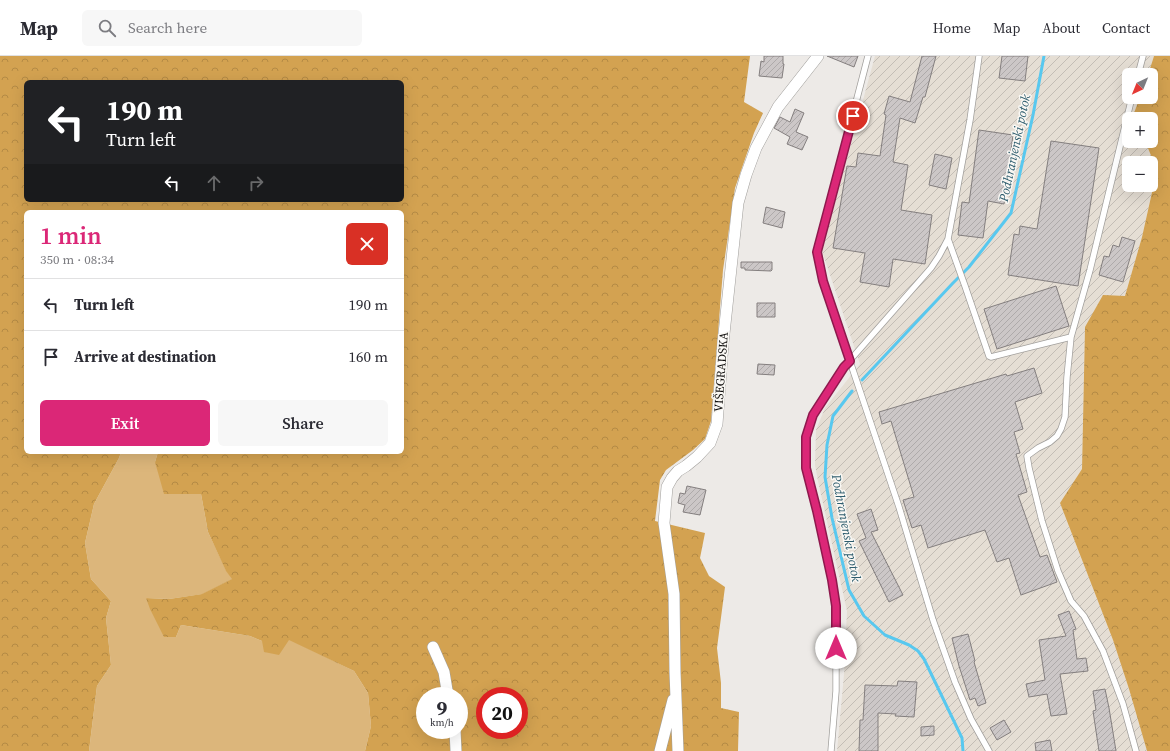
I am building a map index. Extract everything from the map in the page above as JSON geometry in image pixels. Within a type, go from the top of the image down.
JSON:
[{"type":"street","name":"VIŠEGRADSKA","points":[[675,690],[674,594],[664,523],[667,487],[678,471],[697,457],[710,443],[717,424],[723,343],[738,203],[756,148],[778,107],[813,57]]},
{"type":"street","points":[[433,647],[444,672],[446,687]]},
{"type":"street","points":[[660,751],[675,690]]},
{"type":"street","points":[[675,690],[678,751]]},
{"type":"street","points":[[455,739],[456,751]]},
{"type":"lane","points":[[868,56],[817,252],[823,281],[899,507],[933,620],[955,682],[971,719],[989,751]]},
{"type":"lane","points":[[831,751],[836,691],[836,606],[832,580],[806,468],[806,437],[813,415],[844,367],[931,268],[948,239],[970,120],[979,56]]},
{"type":"lane","points":[[1140,68],[1143,56]]},
{"type":"lane","points":[[1130,104],[1090,270],[1071,337],[1067,378],[1066,416],[1064,423],[1057,436],[1027,456],[1042,521],[1058,571],[1071,601],[1084,616],[1103,651],[1122,704],[1136,751]]},
{"type":"lane","points":[[948,239],[989,356],[991,357],[1071,337]]},
{"type":"shaded area","points":[[875,56],[1154,56],[1150,68],[1122,68],[1122,104],[1137,104],[1134,112],[1122,112],[1122,148],[1148,148],[1151,156],[1122,156],[1122,192],[1152,192],[1142,237],[1125,296],[1085,327],[1082,470],[1060,503],[1113,640],[1147,751],[837,751],[844,674],[847,611],[815,465],[816,430],[825,408],[860,364],[822,251]]},
{"type":"shaded area","points":[[120,454],[157,454],[155,462],[201,494],[208,532],[226,570],[233,579],[203,594],[169,599],[146,598],[176,637],[181,625],[250,636],[262,641],[289,639],[354,671],[368,693],[371,726],[365,751],[89,751],[97,686],[111,665],[106,618],[111,601],[91,579],[85,543],[94,504]]},
{"type":"green space","points":[[0,56],[750,56],[744,102],[763,113],[754,133],[735,188],[723,270],[711,421],[705,439],[666,470],[660,480],[655,521],[705,533],[700,558],[709,576],[725,587],[717,648],[721,683],[721,708],[739,712],[738,751],[365,751],[371,726],[368,693],[354,671],[289,640],[279,655],[264,652],[262,641],[250,636],[181,625],[176,637],[164,637],[146,598],[169,599],[202,594],[232,579],[226,571],[208,532],[201,494],[164,494],[155,462],[157,454],[404,454],[404,210],[24,210],[24,454],[120,454],[94,504],[85,543],[91,579],[111,601],[106,618],[111,665],[97,686],[89,751],[0,751]]},
{"type":"green space","points":[[1154,56],[1170,56],[1170,751],[1147,751],[1113,640],[1060,503],[1082,469],[1085,327],[1103,295],[1125,296],[1142,237],[1152,192],[1158,192],[1158,156],[1151,156],[1148,148],[1158,148],[1158,112],[1134,112],[1137,104],[1158,104],[1158,68],[1150,68]]},
{"type":"building","points":[[764,56],[783,56],[784,64],[782,78],[759,76],[761,61],[764,62]]},
{"type":"building","points":[[827,56],[858,56],[854,67]]},
{"type":"building","points":[[922,56],[936,56],[925,97],[923,97],[915,123],[900,118],[893,162],[908,165],[901,210],[932,215],[925,264],[893,259],[889,287],[860,282],[865,253],[833,248],[847,166],[856,167],[858,153],[880,156],[886,115],[884,114],[889,96],[910,102]]},
{"type":"building","points":[[1002,56],[1028,56],[1025,81],[999,78]]},
{"type":"building","points":[[795,109],[804,113],[796,132],[808,137],[802,150],[787,144],[790,137],[774,128],[780,117],[790,122]]},
{"type":"building","points":[[979,130],[1013,135],[1004,204],[988,201],[983,238],[958,235],[962,202],[969,203]]},
{"type":"building","points":[[1051,141],[1099,148],[1078,286],[1008,275],[1014,234],[1019,235],[1020,226],[1037,229]]},
{"type":"building","points":[[935,154],[952,158],[946,189],[929,185]]},
{"type":"building","points":[[766,207],[785,212],[782,228],[763,223]]},
{"type":"building","points":[[1122,237],[1135,241],[1123,282],[1099,275],[1104,256],[1109,257],[1113,245],[1119,247]]},
{"type":"building","points":[[741,262],[772,262],[772,270],[745,270],[745,268],[741,268]]},
{"type":"building","points":[[1056,286],[1069,326],[997,349],[984,309]]},
{"type":"building","points":[[757,303],[775,303],[775,317],[757,317]]},
{"type":"building","points":[[758,364],[775,365],[774,375],[757,374]]},
{"type":"building","points":[[1034,368],[1042,393],[1015,402],[1023,429],[1014,432],[1020,453],[1016,454],[1027,492],[1018,495],[1040,557],[1047,555],[1057,582],[1021,595],[1009,558],[997,562],[985,530],[928,548],[921,525],[912,528],[903,500],[914,497],[891,421],[882,424],[879,412],[1006,374],[1007,376]]},
{"type":"building","points":[[687,486],[706,490],[700,515],[683,512],[685,505],[678,503],[680,493],[685,494]]},
{"type":"building","points":[[871,509],[878,530],[871,532],[903,595],[889,602],[859,541],[866,538],[857,514]]},
{"type":"building","points":[[1069,611],[1076,629],[1073,630],[1077,659],[1086,658],[1088,671],[1060,674],[1067,714],[1051,716],[1047,694],[1029,697],[1026,684],[1045,680],[1039,640],[1066,636],[1058,615]]},
{"type":"building","points":[[968,634],[974,662],[986,703],[978,706],[975,698],[970,700],[952,638]]},
{"type":"building","points":[[898,681],[917,682],[914,717],[878,713],[878,751],[859,751],[860,720],[863,720],[865,685],[897,686]]},
{"type":"building","points":[[1105,689],[1116,751],[1099,751],[1093,711],[1096,710],[1093,691]]},
{"type":"building","points":[[1004,720],[1011,732],[997,740],[990,728]]},
{"type":"building","points":[[934,726],[934,735],[921,736],[921,727]]},
{"type":"building","points":[[1050,740],[1052,751],[1036,751],[1035,743]]},
{"type":"waterway","name":"Podhranjenski potok","points":[[862,380],[969,267],[1011,213],[1033,115],[1044,56]]},
{"type":"waterway","name":"Podhranjenski potok","points":[[852,391],[833,416],[827,445],[825,477],[832,518],[849,590],[864,616],[885,635],[909,645],[918,651],[924,659],[962,738],[963,751]]},
{"type":"route","points":[[836,648],[836,606],[832,580],[806,468],[806,437],[813,415],[844,367],[850,361],[823,281],[817,252],[853,116]]}]
